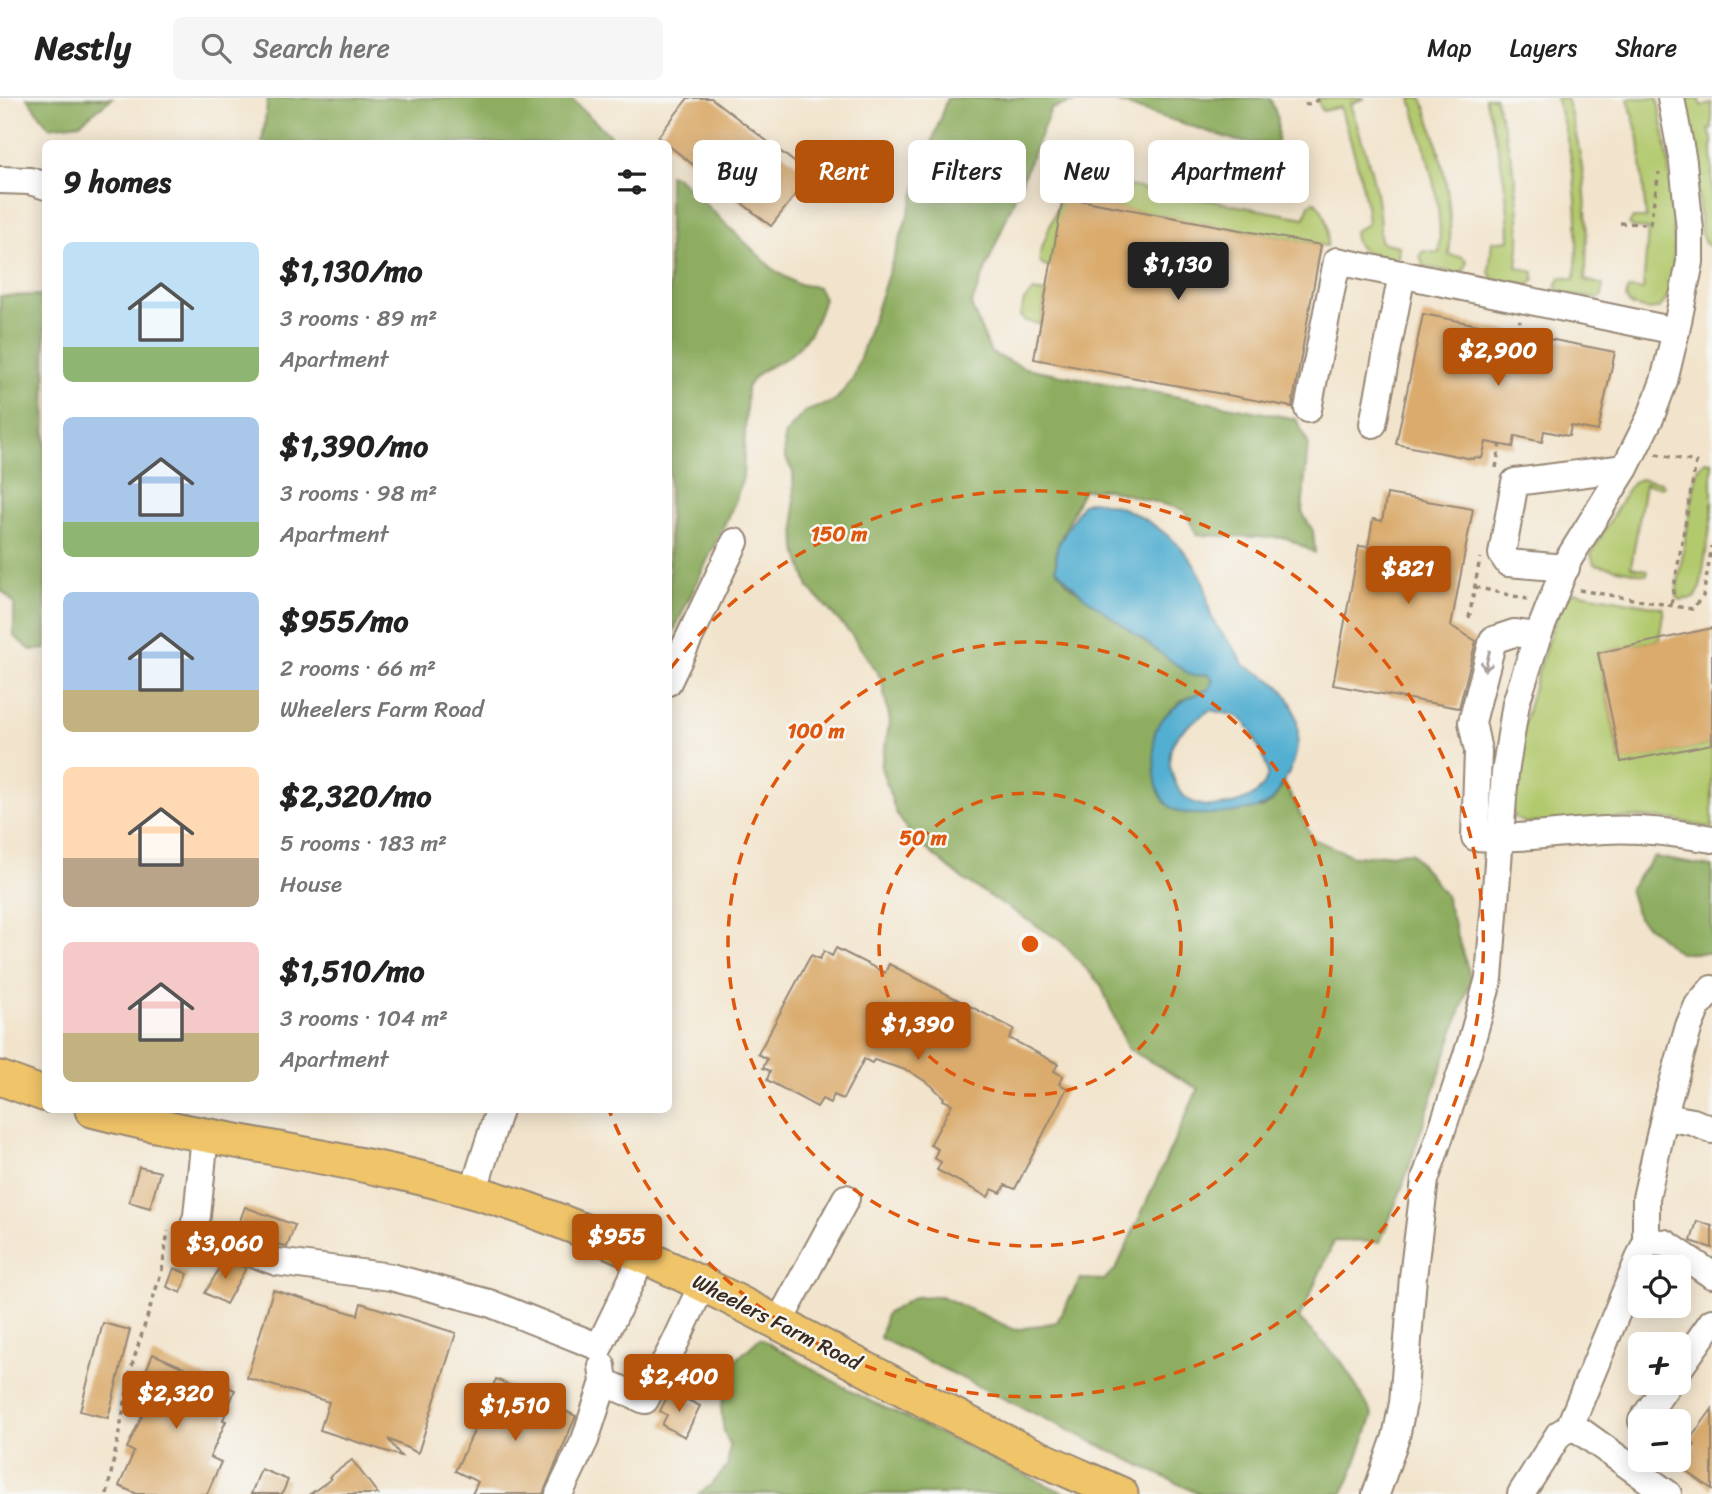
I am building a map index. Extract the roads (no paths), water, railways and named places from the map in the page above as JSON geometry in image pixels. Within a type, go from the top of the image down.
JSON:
[{"type":"main road","points":[[0,1077],[42,1093]]},
{"type":"main road","name":"Wheelers Farm Road","points":[[106,1113],[205,1135],[327,1157],[473,1192],[531,1210],[703,1283],[982,1430],[1121,1494]]},
{"type":"lane","points":[[1376,1494],[1396,1437],[1403,1403],[1413,1277],[1425,1180],[1471,1043],[1489,978],[1505,773],[1516,703],[1538,636],[1566,568],[1625,468],[1651,416],[1701,259],[1690,230],[1671,98]]},
{"type":"lane","points":[[0,180],[30,181],[42,185]]},
{"type":"lane","points":[[1308,409],[1337,261],[1676,331]]},
{"type":"lane","points":[[1373,424],[1402,274]]},
{"type":"lane","points":[[1566,568],[1508,563],[1502,554],[1516,482],[1625,468]]},
{"type":"lane","points":[[672,674],[735,542]]},
{"type":"lane","points":[[1538,636],[1514,633],[1493,639],[1472,722],[1478,751],[1475,837],[1502,838],[1605,830],[1663,831],[1712,839]]},
{"type":"lane","points":[[1521,1494],[1559,1434],[1569,1428],[1646,1242],[1646,1198],[1665,1117],[1689,1026],[1698,1004],[1712,989]]},
{"type":"lane","points":[[473,1192],[498,1113]]},
{"type":"lane","points":[[1665,1117],[1693,1122],[1712,1130]]},
{"type":"lane","points":[[205,1135],[197,1216],[192,1232],[277,1262],[391,1277],[489,1303],[599,1347]]},
{"type":"lane","points":[[779,1322],[846,1198]]},
{"type":"lane","points":[[1646,1242],[1665,1243],[1712,1275]]},
{"type":"lane","points":[[559,1494],[585,1440],[604,1382],[599,1347],[643,1256]]},
{"type":"lane","points":[[604,1382],[645,1400],[703,1283]]},
{"type":"lane","points":[[1691,1352],[1712,1322]]},
{"type":"lane","points":[[1569,1428],[1579,1430],[1668,1494]]},
{"type":"lane","points":[[1617,1457],[1628,1441]]},
{"type":"water","points":[[1091,501],[1124,509],[1156,526],[1183,550],[1202,578],[1213,620],[1243,664],[1276,683],[1288,697],[1297,721],[1297,746],[1290,770],[1276,796],[1269,803],[1239,812],[1188,813],[1170,807],[1159,793],[1154,763],[1155,732],[1174,708],[1209,689],[1213,679],[1207,674],[1189,674],[1082,595],[1056,569],[1057,547],[1082,504]],"holes":[[[1210,710],[1235,716],[1250,728],[1267,769],[1263,786],[1256,793],[1227,805],[1206,806],[1186,798],[1177,786],[1171,769],[1171,748],[1175,739]]]}]
